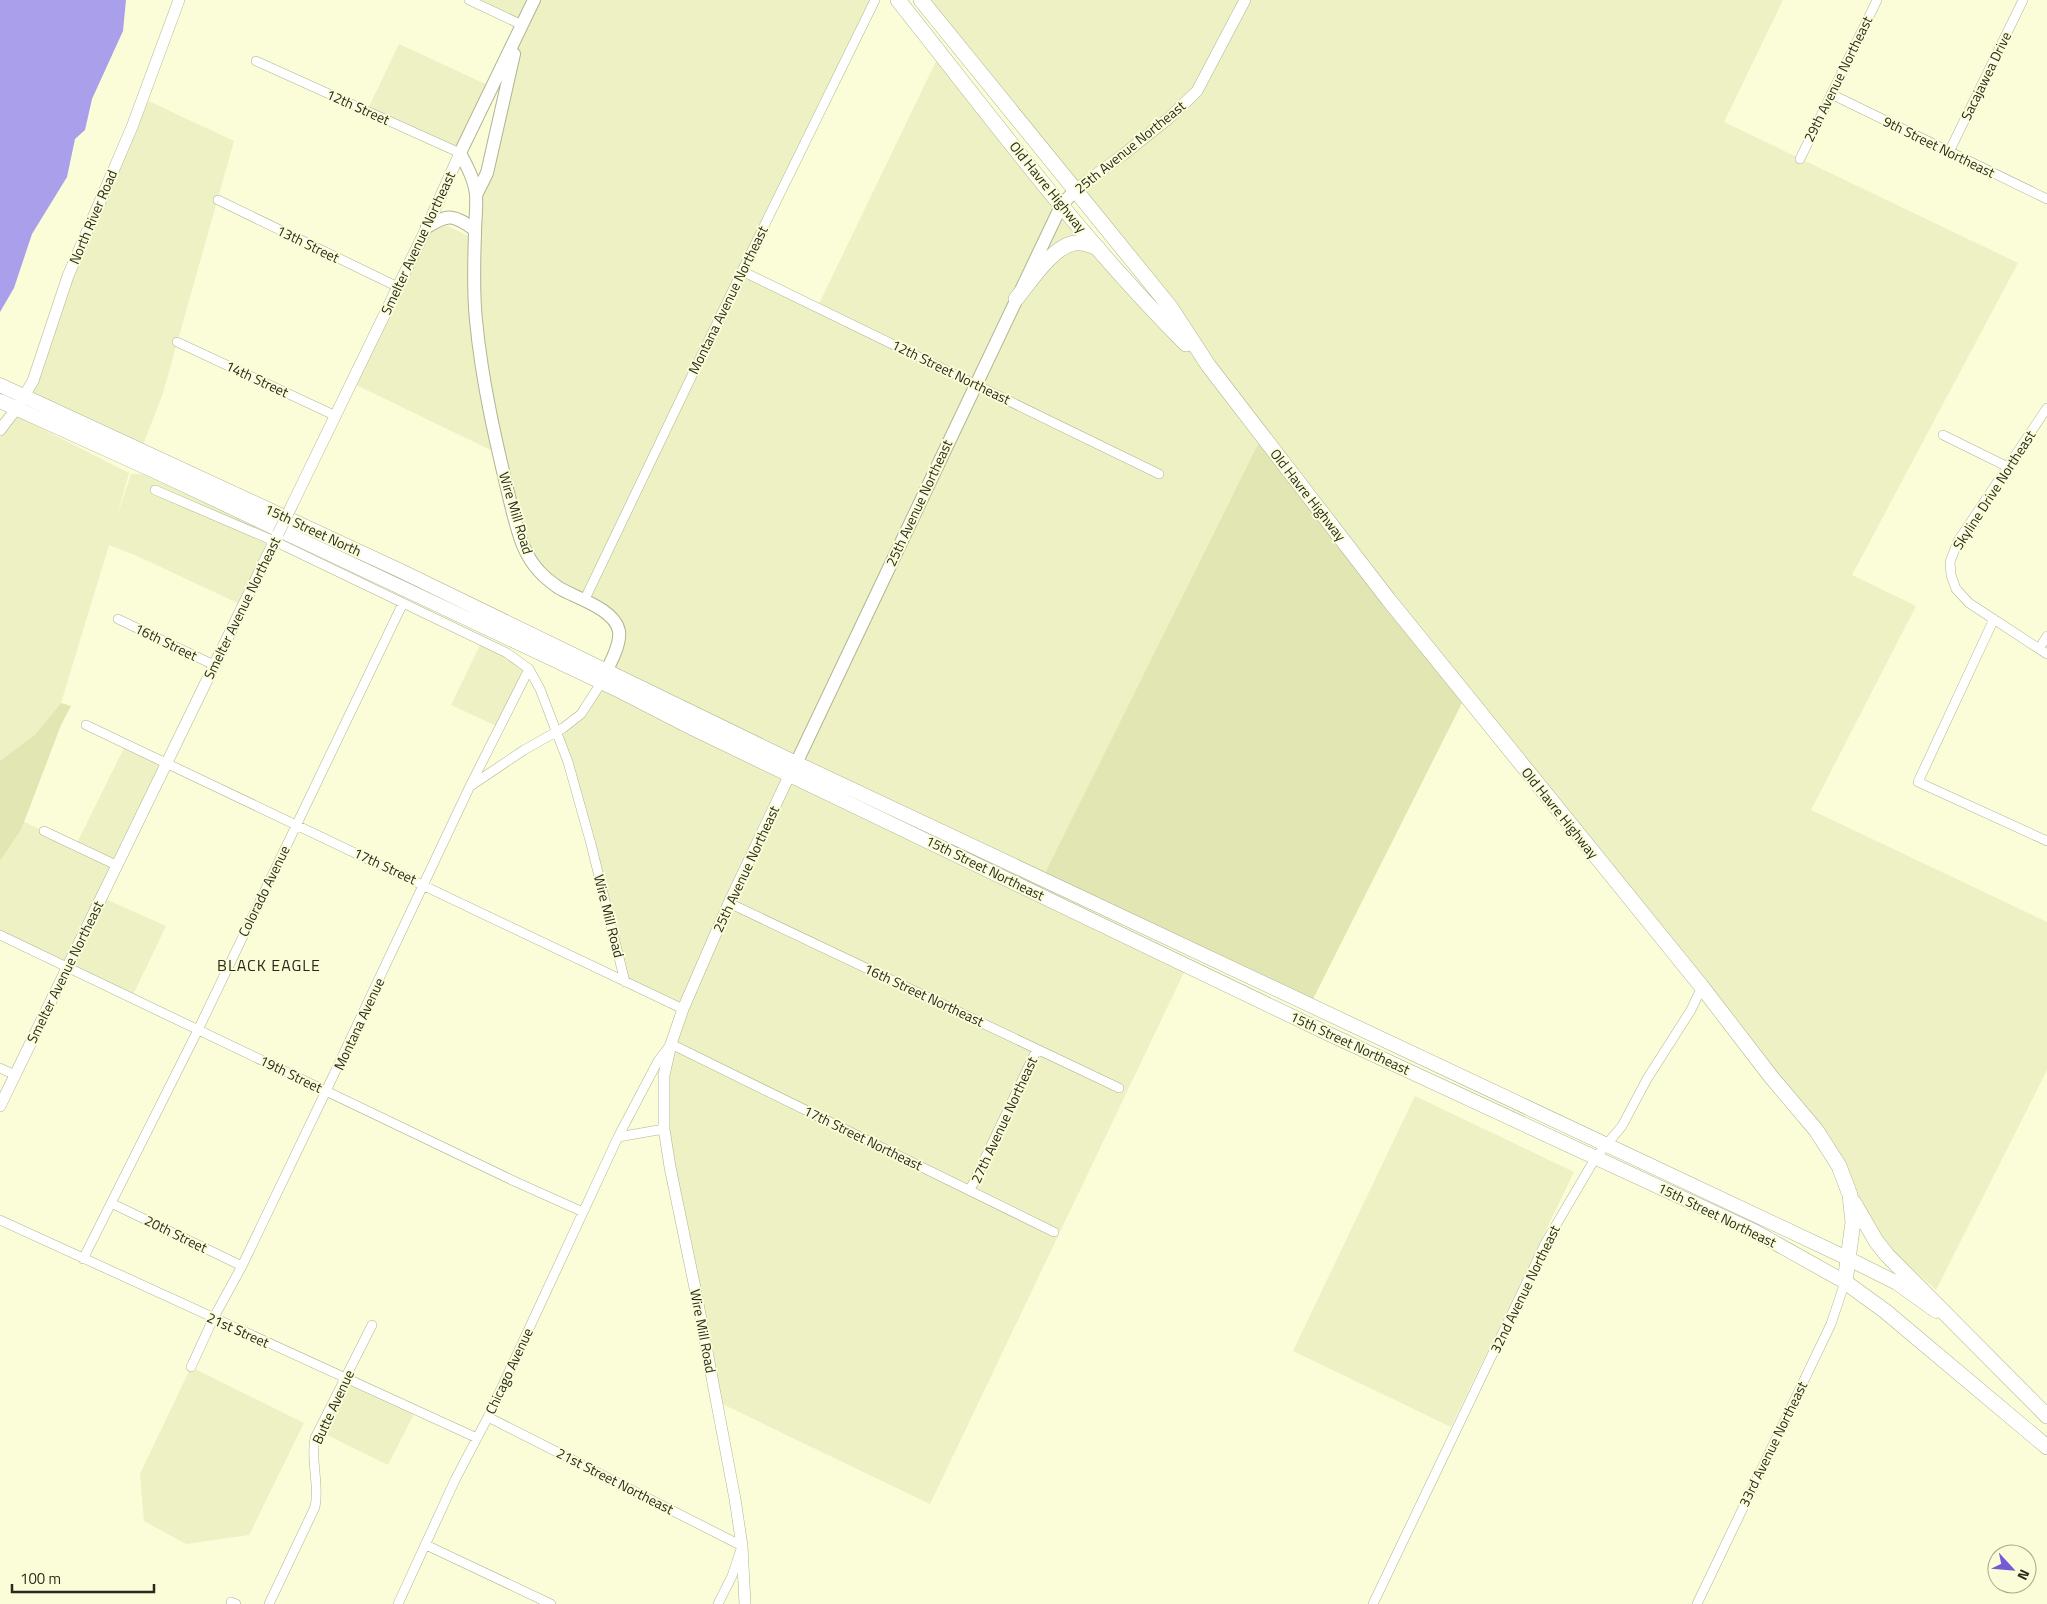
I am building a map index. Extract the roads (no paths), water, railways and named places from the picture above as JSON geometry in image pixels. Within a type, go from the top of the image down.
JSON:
[{"type":"highway","name":"Old Havre Highway","points":[[898,0],[1061,206],[1160,318],[1208,366]]},
{"type":"highway","name":"Old Havre Highway","points":[[921,0],[1171,308],[1208,366],[1394,606],[1702,987],[1772,1078],[1816,1130],[1839,1166],[1850,1195],[1853,1222],[1846,1282]]},
{"type":"highway","points":[[1016,299],[1059,250],[1076,243],[1088,244],[1098,248]]},
{"type":"highway","points":[[1850,1195],[1876,1241],[1959,1327]]},
{"type":"highway","name":"15th Street Northeast","points":[[1846,1282],[1885,1311],[2047,1447]]},
{"type":"highway","name":"15th Street Northeast","points":[[1959,1327],[2047,1416]]},
{"type":"main road","name":"Smelter Avenue Northeast","points":[[460,153],[534,0]]},
{"type":"main road","points":[[476,195],[487,173],[504,94],[522,25]]},
{"type":"main road","name":"Wire Mill Road","points":[[460,153],[470,172],[476,195],[475,318],[484,383],[519,534],[526,554],[540,572],[559,588],[611,616],[616,624],[619,632],[618,641],[603,677]]},
{"type":"main road","name":"25th Avenue Northeast","points":[[793,769],[1061,206],[1075,190]]},
{"type":"main road","points":[[427,228],[442,218],[453,217],[475,230]]},
{"type":"main road","name":"15th Street North","points":[[0,385],[400,570],[603,677]]},
{"type":"main road","name":"15th Street North","points":[[0,401],[622,685]]},
{"type":"main road","name":"15th Street Northeast","points":[[622,685],[1322,1031],[1754,1231],[1846,1282]]},
{"type":"main road","name":"15th Street Northeast","points":[[793,769],[1850,1259],[1897,1283],[1959,1327]]},
{"type":"street","name":"North River Road","points":[[0,430],[33,382],[68,276],[132,127],[179,0]]},
{"type":"street","points":[[469,0],[522,25]]},
{"type":"street","name":"Montana Avenue Northeast","points":[[584,601],[874,0]]},
{"type":"street","name":"25th Avenue Northeast","points":[[1075,190],[1162,124],[1197,91],[1219,53],[1245,0]]},
{"type":"street","name":"29th Avenue Northeast","points":[[1800,159],[1877,0]]},
{"type":"street","name":"Sacajawea Drive","points":[[1949,152],[2023,0]]},
{"type":"street","name":"12th Street","points":[[256,61],[460,153]]},
{"type":"street","name":"9th Street Northeast","points":[[1831,94],[2047,199]]},
{"type":"street","name":"Smelter Avenue Northeast","points":[[0,1106],[68,968],[116,864],[427,228],[460,153]]},
{"type":"street","name":"13th Street","points":[[218,200],[398,287]]},
{"type":"street","name":"12th Street Northeast","points":[[742,271],[1159,474]]},
{"type":"street","name":"14th Street","points":[[178,342],[336,416]]},
{"type":"street","name":"Skyline Drive Northeast","points":[[1994,619],[1968,603],[1956,589],[1951,575],[1950,562],[1958,541],[2047,408]]},
{"type":"street","points":[[1943,435],[2008,467]]},
{"type":"street","name":"15th Street North","points":[[156,490],[276,537],[403,603],[507,653],[529,669],[540,688],[557,732]]},
{"type":"street","name":"Colorado Avenue","points":[[83,1259],[198,1030],[403,603]]},
{"type":"street","name":"16th Street","points":[[118,619],[214,665]]},
{"type":"street","points":[[2047,654],[1994,619],[1918,782],[2047,841]]},
{"type":"street","points":[[2038,648],[2047,636]]},
{"type":"street","name":"Montana Avenue","points":[[191,1368],[213,1319],[242,1266],[425,885],[470,786],[529,669]]},
{"type":"street","name":"Wire Mill Road","points":[[603,677],[581,714],[557,732],[568,762],[591,844],[625,982]]},
{"type":"street","name":"17th Street","points":[[86,725],[683,1009]]},
{"type":"street","points":[[470,786],[524,750],[557,732]]},
{"type":"street","name":"25th Avenue Northeast","points":[[667,1058],[683,1009],[729,903],[793,769]]},
{"type":"street","points":[[44,831],[116,864]]},
{"type":"street","name":"16th Street Northeast","points":[[729,903],[1119,1088]]},
{"type":"street","name":"19th Street","points":[[0,935],[583,1212]]},
{"type":"street","name":"32nd Avenue Northeast","points":[[1373,1604],[1546,1242],[1596,1158],[1622,1126],[1647,1079],[1692,1010],[1702,987]]},
{"type":"street","name":"Chicago Avenue","points":[[398,1604],[455,1480],[488,1417],[618,1137],[658,1061],[671,1044]]},
{"type":"street","name":"17th Street Northeast","points":[[671,1044],[1054,1232]]},
{"type":"street","name":"27th Avenue Northeast","points":[[970,1190],[1037,1049]]},
{"type":"street","name":"Wire Mill Road","points":[[667,1058],[664,1075],[664,1129],[699,1307],[742,1546],[746,1604]]},
{"type":"street","points":[[0,1068],[15,1075]]},
{"type":"street","points":[[618,1137],[664,1129]]},
{"type":"street","name":"20th Street","points":[[111,1203],[242,1266]]},
{"type":"street","name":"21st Street","points":[[0,1220],[213,1319],[477,1438]]},
{"type":"street","name":"33rd Avenue Northeast","points":[[1697,1604],[1831,1324],[1846,1282]]},
{"type":"street","name":"Butte Avenue","points":[[269,1604],[315,1507],[318,1494],[312,1451],[316,1438],[372,1325]]},
{"type":"street","name":"21st Street Northeast","points":[[488,1417],[742,1546]]},
{"type":"street","points":[[426,1545],[551,1604]]},
{"type":"street","points":[[718,1604],[732,1576],[742,1546]]},
{"type":"district","name":"BLACK EAGLE","points":[[269,965]]}]
